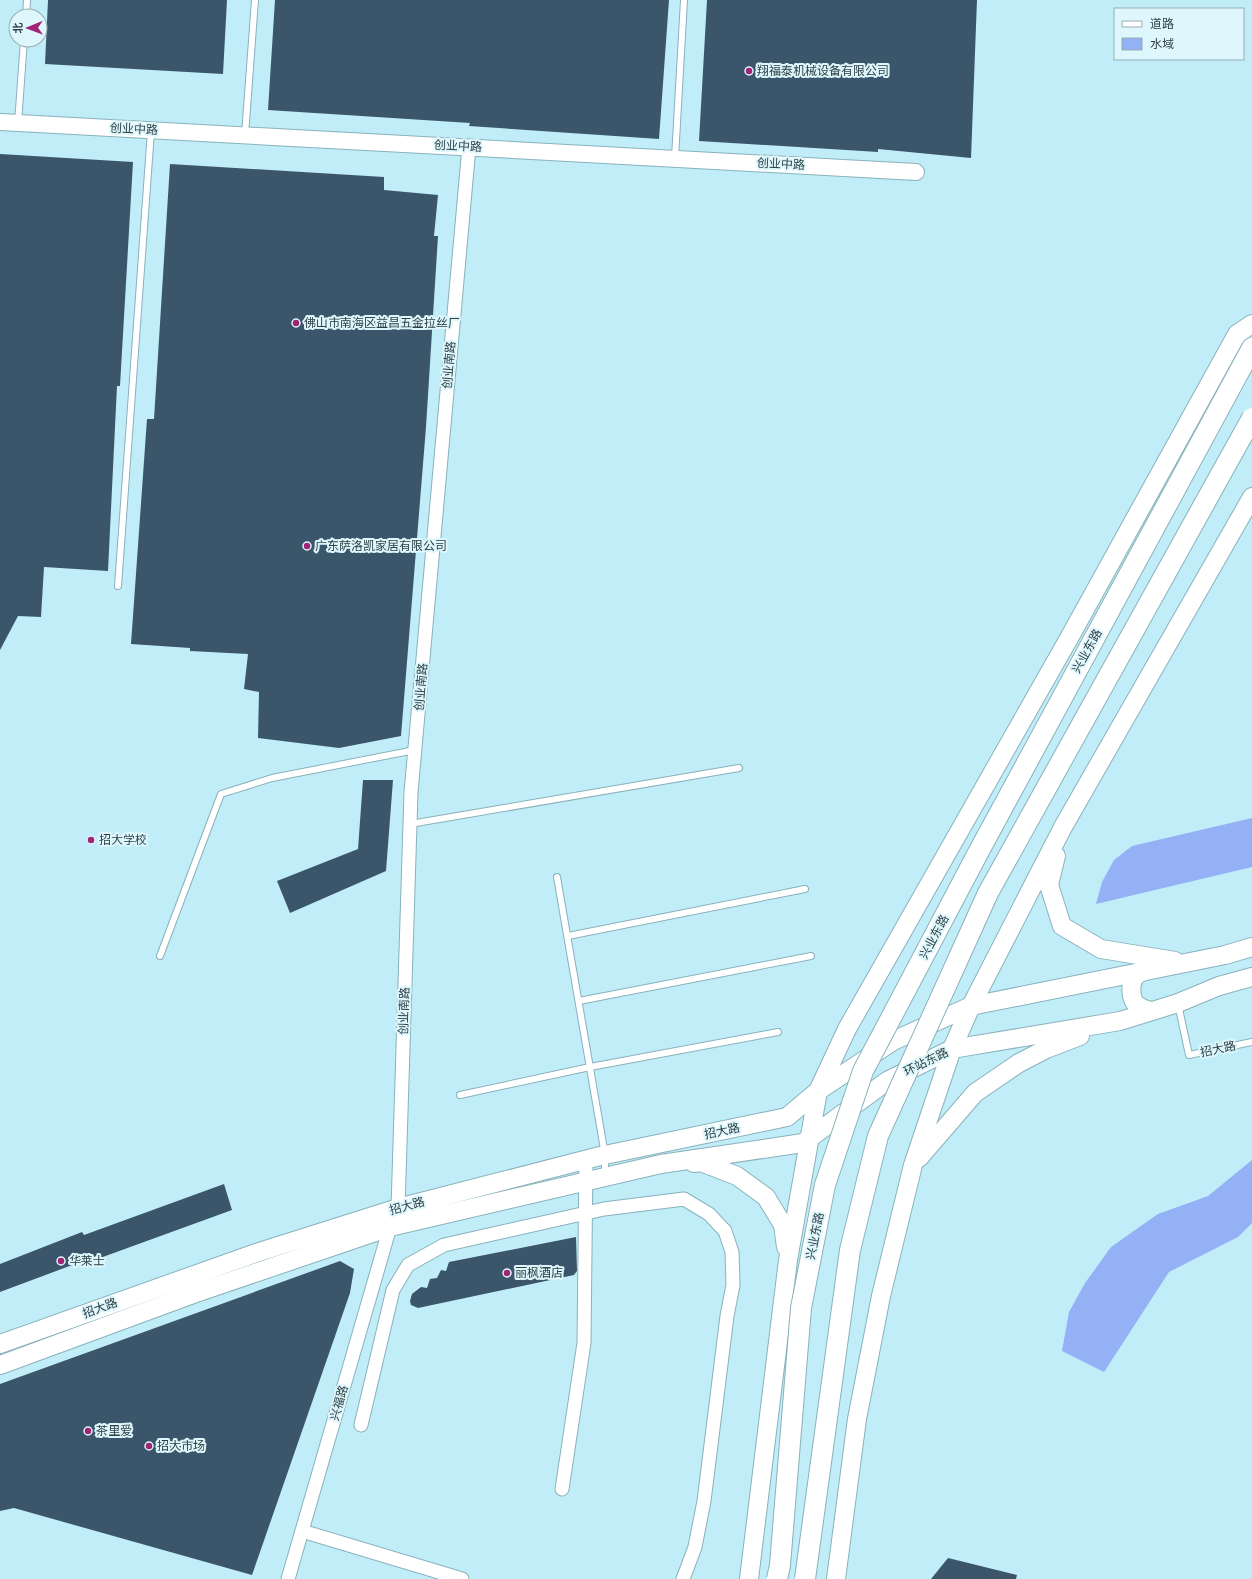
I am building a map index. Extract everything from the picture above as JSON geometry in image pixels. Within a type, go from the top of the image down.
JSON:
[{"type":"main road","points":[[749,1579],[788,1260],[818,1091],[847,1029],[1068,640],[1237,334],[1252,324]]},
{"type":"main road","name":"兴业东路","points":[[777,1579],[801,1308],[825,1185],[863,1071],[979,851],[1252,348]]},
{"type":"main road","points":[[805,1579],[850,1250],[878,1136],[988,894],[1252,418]]},
{"type":"main road","points":[[836,1579],[857,1419],[881,1296],[913,1165],[952,1049],[971,1006],[1063,827],[1252,497]]},
{"type":"main road","points":[[1063,827],[1049,885],[1062,926],[1101,949],[1188,962]]},
{"type":"main road","points":[[818,1091],[893,1041],[971,1006],[1225,955],[1252,947]]},
{"type":"main road","points":[[1142,972],[1136,975],[1132,982],[1132,995],[1134,1003],[1141,1008],[1150,1011]]},
{"type":"main road","name":"环站东路","points":[[661,1164],[803,1143],[887,1081],[952,1049],[1120,1022],[1178,1003],[1219,986],[1252,978]]},
{"type":"main road","points":[[913,1165],[974,1093],[1019,1064],[1046,1049],[1120,1022]]},
{"type":"main road","name":"招大路","points":[[0,1344],[259,1252],[398,1208],[605,1155],[787,1117],[818,1091]]},
{"type":"main road","points":[[661,1164],[701,1162],[737,1176],[766,1197],[783,1225],[788,1260]]},
{"type":"main road","name":"招大路","points":[[0,1365],[193,1294],[390,1228],[661,1164]]},
{"type":"street","name":"创业中路","points":[[0,122],[916,172]]},
{"type":"street","name":"创业南路","points":[[390,1228],[398,1208],[411,792],[469,147]]},
{"type":"street","points":[[562,1489],[584,1343],[586,1160]]},
{"type":"street","points":[[360,1425],[393,1290],[408,1265],[444,1245],[604,1209],[684,1199],[709,1214],[725,1231],[732,1252],[733,1285],[727,1316],[704,1501],[695,1547],[683,1579]]},
{"type":"street","name":"兴福路","points":[[288,1579],[390,1228]]},
{"type":"street","points":[[302,1531],[462,1579]]},
{"type":"lane","points":[[246,135],[255,0]]},
{"type":"lane","points":[[675,158],[684,0]]},
{"type":"lane","points":[[18,123],[23,48]]},
{"type":"lane","points":[[118,586],[151,130]]},
{"type":"lane","points":[[160,956],[221,794],[272,778],[415,750]]},
{"type":"lane","points":[[410,824],[739,768]]},
{"type":"lane","points":[[557,877],[605,1155],[605,1177]]},
{"type":"lane","points":[[568,936],[805,889]]},
{"type":"lane","points":[[579,1001],[811,956]]},
{"type":"lane","name":"招大路","points":[[1178,1003],[1189,1055],[1252,1042]]},
{"type":"lane","points":[[460,1095],[590,1067],[778,1032]]},
{"type":"water","points":[[1252,818],[1252,867],[1096,904],[1102,882],[1114,860],[1132,846]]},
{"type":"water","points":[[1252,1160],[1252,1223],[1238,1237],[1169,1272],[1104,1372],[1062,1351],[1069,1312],[1085,1283],[1111,1247],[1158,1214],[1208,1196]]},
{"type":"building","points":[[48,0],[227,0],[223,74],[45,64],[46,48],[48,48]]},
{"type":"building","points":[[275,0],[669,0],[659,139],[469,126],[470,123],[268,110]]},
{"type":"building","points":[[707,0],[977,0],[971,158],[878,149],[878,152],[699,141]]},
{"type":"building","points":[[0,154],[133,162],[120,386],[117,386],[108,571],[44,567],[41,617],[18,616],[0,650]]},
{"type":"building","points":[[170,164],[384,177],[384,190],[438,195],[434,236],[438,236],[426,427],[401,736],[339,748],[258,738],[259,692],[244,689],[248,654],[190,651],[190,648],[131,644],[147,419],[154,419]]},
{"type":"building","points":[[363,780],[393,780],[386,871],[290,913],[277,881],[358,849]]},
{"type":"building","points":[[224,1184],[232,1210],[100,1258],[99,1255],[0,1292],[0,1264],[82,1232],[84,1235]]},
{"type":"building","name":"丽枫酒店","points":[[576,1237],[577,1271],[574,1275],[418,1308],[411,1305],[410,1301],[412,1294],[421,1287],[427,1288],[430,1279],[437,1278],[441,1270],[446,1271],[449,1262]]},
{"type":"building","name":"招大市场","points":[[340,1261],[354,1269],[350,1293],[252,1575],[14,1508],[0,1511],[0,1384]]},
{"type":"building","points":[[948,1558],[1017,1575],[1016,1579],[931,1579]]},
{"type":"place","name":"翔福泰机械设备有限公司","points":[[749,71]]},
{"type":"place","name":"佛山市南海区益昌五金拉丝厂","points":[[296,323]]},
{"type":"place","name":"广东萨洛凯家居有限公司","points":[[307,546]]},
{"type":"place","name":"招大学校","points":[[91,840]]},
{"type":"place","name":"华莱士","points":[[61,1261]]},
{"type":"place","name":"丽枫酒店","points":[[507,1273]]},
{"type":"place","name":"茶里爱","points":[[88,1431]]},
{"type":"place","name":"招大市场","points":[[149,1446]]}]
